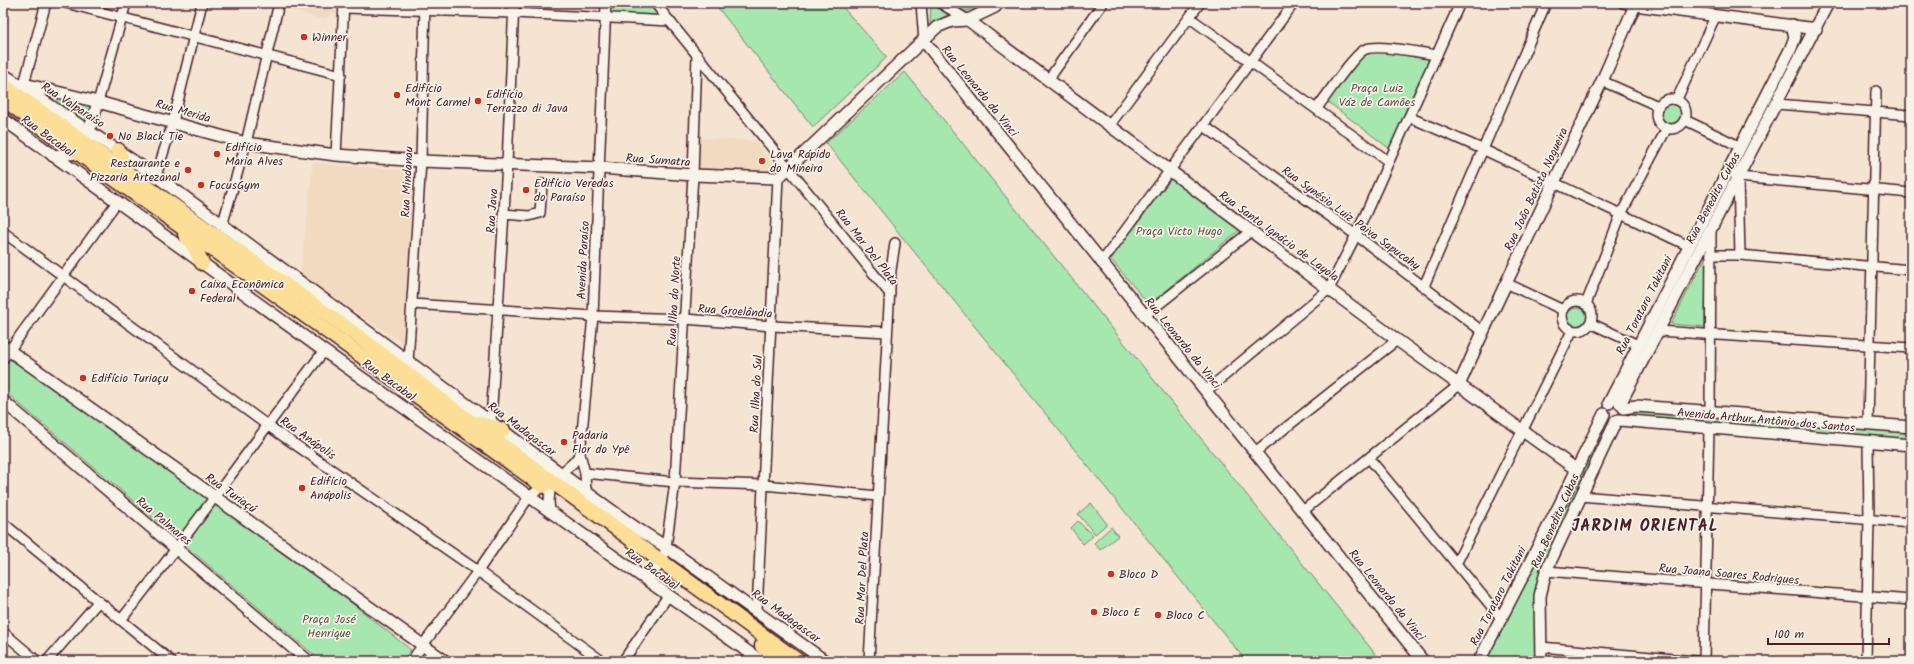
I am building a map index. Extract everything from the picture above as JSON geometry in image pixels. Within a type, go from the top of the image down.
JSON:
[{"type":"main road","points":[[3,85],[127,173],[217,230],[659,565],[780,661]]},
{"type":"main road","points":[[3,99],[84,142],[181,228],[194,246],[202,263]]},
{"type":"main road","points":[[118,150],[127,173]]},
{"type":"main road","points":[[169,218],[551,483]]},
{"type":"main road","points":[[217,230],[245,243]]},
{"type":"main road","points":[[469,421],[503,430]]},
{"type":"main road","points":[[659,565],[798,661]]},
{"type":"street","points":[[22,85],[46,3]]},
{"type":"street","points":[[66,3],[122,19],[194,36],[341,75]]},
{"type":"street","points":[[54,156],[84,142],[98,102],[126,3]]},
{"type":"street","points":[[156,176],[173,122],[202,3]]},
{"type":"street","points":[[217,230],[246,142],[278,3]]},
{"type":"street","name":"Rua Java","points":[[491,421],[499,311],[514,3]]},
{"type":"street","name":"Avenida Paraíso","points":[[586,492],[586,473],[580,454],[592,316],[600,168],[606,3]]},
{"type":"street","name":"Rua Mar Del Plata","points":[[656,3],[890,294],[869,661]]},
{"type":"street","points":[[921,3],[924,41]]},
{"type":"street","points":[[940,3],[968,20]]},
{"type":"street","points":[[778,178],[937,28],[952,21],[968,20],[995,7],[998,3]]},
{"type":"street","points":[[1048,80],[1103,3]]},
{"type":"street","points":[[1108,126],[1200,3]]},
{"type":"street","points":[[1101,263],[1294,3]]},
{"type":"street","points":[[1206,391],[1329,289],[1356,235],[1460,3]]},
{"type":"street","points":[[1424,286],[1546,3]]},
{"type":"street","points":[[1623,3],[1816,29]]},
{"type":"street","name":"Rua Benedito Cubas","points":[[1540,661],[1540,596],[1546,571],[1580,496],[1618,421],[1624,414],[1614,407],[1659,331],[1816,29],[1828,3]]},
{"type":"street","name":"Rua João Batista Nogueira","points":[[1459,385],[1602,81],[1636,4]]},
{"type":"street","points":[[336,155],[344,6],[425,7],[670,21]]},
{"type":"street","name":"Rua Mindanau","points":[[408,362],[421,161],[425,7]]},
{"type":"street","points":[[1677,99],[1716,15]]},
{"type":"street","points":[[1190,18],[1250,62],[1317,108],[1388,161]]},
{"type":"street","name":"Rua Santo Ignácio de Layola","points":[[968,20],[1108,126],[1397,340],[1578,470]]},
{"type":"street","name":"Rua Torataro Takitani","points":[[1479,661],[1578,470],[1614,407],[1638,344],[1791,48],[1795,37],[1792,26]]},
{"type":"street","name":"Rua Leonardo da Vinci","points":[[924,41],[1101,263],[1423,661]]},
{"type":"street","points":[[1317,108],[1364,49],[1375,47],[1437,55]]},
{"type":"street","points":[[1791,48],[1795,48],[1802,55]]},
{"type":"street","name":"Rua Ilha do Norte","points":[[659,565],[666,547],[675,482],[693,175],[697,55]]},
{"type":"street","name":"Rua Valparaíso","points":[[3,74],[22,85],[84,142],[118,150],[156,176],[217,230]]},
{"type":"street","points":[[1602,81],[1658,106]]},
{"type":"street","name":"Rua Merida","points":[[22,85],[98,102],[246,142],[336,155]]},
{"type":"street","points":[[1868,424],[1876,91]]},
{"type":"street","points":[[1677,99],[1685,107],[1687,112],[1686,120],[1677,128],[1667,128],[1658,121],[1656,116],[1658,106],[1665,100],[1677,99]]},
{"type":"street","points":[[1777,104],[1911,115]]},
{"type":"street","points":[[1409,117],[1482,149],[1689,246]]},
{"type":"street","name":"Rua Bacabal","points":[[3,119],[324,351],[761,661]]},
{"type":"street","points":[[1686,120],[1740,146]]},
{"type":"street","name":"Rua Synésio Luiz Paiva Sapucahy","points":[[1204,126],[1356,235],[1483,332]]},
{"type":"street","points":[[1586,304],[1621,214],[1667,128]]},
{"type":"street","name":"Rua Sumatra","points":[[336,155],[421,161],[600,168],[693,175],[778,178]]},
{"type":"street","points":[[1728,168],[1738,177],[1911,193]]},
{"type":"street","points":[[1738,177],[1740,255]]},
{"type":"street","name":"Rua Ilha do Sul","points":[[757,611],[778,178]]},
{"type":"street","points":[[503,214],[530,216],[540,213],[542,184]]},
{"type":"street","points":[[5,352],[64,276],[117,202]]},
{"type":"street","points":[[1710,411],[1711,230]]},
{"type":"street","points":[[1144,316],[1251,231]]},
{"type":"street","name":"Rua Anápolis","points":[[3,232],[267,425],[478,571],[602,661]]},
{"type":"street","name":"Rua Madagascar","points":[[245,243],[503,430],[551,483],[586,492],[757,611],[825,661]]},
{"type":"street","points":[[890,294],[895,243]]},
{"type":"street","points":[[1711,255],[1740,255],[1911,270]]},
{"type":"street","points":[[1506,283],[1562,310]]},
{"type":"street","points":[[1570,302],[1581,302],[1586,304],[1592,314],[1590,323],[1582,331],[1572,331],[1563,324],[1561,318],[1562,310],[1570,302]]},
{"type":"street","name":"Rua Groelândia","points":[[412,304],[499,311],[685,319],[772,326],[887,332]]},
{"type":"street","points":[[1590,323],[1638,344]]},
{"type":"street","points":[[1457,562],[1572,331]]},
{"type":"street","points":[[1659,331],[1710,333],[1911,348]]},
{"type":"street","points":[[1255,452],[1397,340]]},
{"type":"street","points":[[120,620],[178,549],[267,425],[324,351]]},
{"type":"street","name":"Rua Turiaçú","points":[[5,352],[215,498],[445,661]]},
{"type":"street","points":[[1303,512],[1459,385]]},
{"type":"street","name":"Rua Palmares","points":[[3,401],[308,661]]},
{"type":"street","name":"Avenida Arthur Antônio dos Santos","points":[[1614,407],[1636,406],[1911,427]]},
{"type":"street","points":[[1614,407],[1610,421],[1618,421]]},
{"type":"street","name":"Avenida Arthur Antônio dos Santos","points":[[1618,421],[1911,445]]},
{"type":"street","points":[[1704,661],[1709,428]]},
{"type":"street","points":[[1866,661],[1868,442]]},
{"type":"street","points":[[411,661],[478,571],[529,497],[551,483],[573,463],[580,454]]},
{"type":"street","points":[[1369,458],[1457,562],[1501,618]]},
{"type":"street","points":[[586,473],[675,482],[764,485],[878,496]]},
{"type":"street","points":[[550,512],[551,483]]},
{"type":"street","points":[[1580,496],[1911,523]]},
{"type":"street","points":[[1559,506],[1572,514]]},
{"type":"street","points":[[3,523],[171,661]]},
{"type":"street","points":[[640,576],[652,574],[659,565]]},
{"type":"street","name":"Rua Joana Soares Rodrigues","points":[[1546,571],[1911,600]]},
{"type":"street","points":[[623,661],[668,596]]},
{"type":"street","points":[[47,661],[98,602]]},
{"type":"street","points":[[3,632],[37,661]]},
{"type":"street","points":[[1540,647],[1696,661]]},
{"type":"shaded area","points":[[283,3],[337,3],[337,13],[322,19],[282,8]]},
{"type":"shaded area","points":[[699,138],[755,141],[774,165],[774,169],[772,172],[701,169],[698,166]]},
{"type":"shaded area","points":[[313,163],[414,171],[403,343],[300,276]]},
{"type":"green space","points":[[610,3],[650,3],[657,14],[656,16],[610,14]]},
{"type":"green space","points":[[714,3],[839,3],[887,57],[813,127]]},
{"type":"green space","points":[[931,3],[992,3],[972,10],[949,13],[930,28]]},
{"type":"green space","name":"Praça Luiz Váz de Camões","points":[[1370,51],[1431,59],[1390,149],[1328,102],[1359,60]]},
{"type":"green space","points":[[905,72],[1381,661],[1246,661],[826,143]]},
{"type":"green space","points":[[36,93],[92,106],[86,127]]},
{"type":"green space","points":[[1671,103],[1679,106],[1682,114],[1679,122],[1671,125],[1663,122],[1660,114],[1663,106]]},
{"type":"green space","name":"Praça Victo Hugo","points":[[1171,179],[1242,228],[1149,305],[1110,258]]},
{"type":"green space","points":[[1706,256],[1705,327],[1671,324]]},
{"type":"green space","points":[[1577,308],[1585,311],[1588,319],[1585,327],[1577,330],[1569,327],[1566,319],[1569,311]]},
{"type":"green space","name":"Praça José Henrique","points":[[3,350],[320,578],[411,650],[401,661],[321,661],[3,390]]},
{"type":"green space","points":[[1642,409],[1911,429],[1911,440],[1632,417],[1634,411]]},
{"type":"green space","points":[[1605,422],[1608,425],[1546,563],[1536,661],[1481,661]]},
{"type":"green space","points":[[1091,503],[1107,524],[1095,534],[1078,514]]},
{"type":"green space","points":[[1078,521],[1093,536],[1083,544],[1071,528]]},
{"type":"green space","points":[[1111,527],[1118,536],[1100,550],[1094,543]]},
{"type":"place","name":"Winner","points":[[304,37]]},
{"type":"place","name":"Edifício Mont Carmel","points":[[397,95]]},
{"type":"place","name":"Edifício Terrazzo di Java","points":[[478,101]]},
{"type":"place","name":"No Black Tie","points":[[110,136]]},
{"type":"place","name":"Edifício Maria Alves","points":[[217,154]]},
{"type":"place","name":"Lava Rápido do Mineiro","points":[[762,161]]},
{"type":"place","name":"Restaurante e Pizzaria Artezanal","points":[[188,170]]},
{"type":"place","name":"FocusGym","points":[[201,185]]},
{"type":"place","name":"Edifício Veredas do Paraíso","points":[[526,190]]},
{"type":"place","name":"Caixa Econômica Federal","points":[[192,291]]},
{"type":"place","name":"Edifício Turiaçu","points":[[83,378]]},
{"type":"place","name":"Padaria Flor do Ypê","points":[[564,442]]},
{"type":"place","name":"Edifício Anápolis","points":[[302,488]]},
{"type":"place","name":"Bloco D","points":[[1111,574]]},
{"type":"place","name":"Bloco E","points":[[1094,612]]},
{"type":"place","name":"Bloco C","points":[[1158,615]]},
{"type":"district","name":"JARDIM ORIENTAL","points":[[1645,525]]}]
